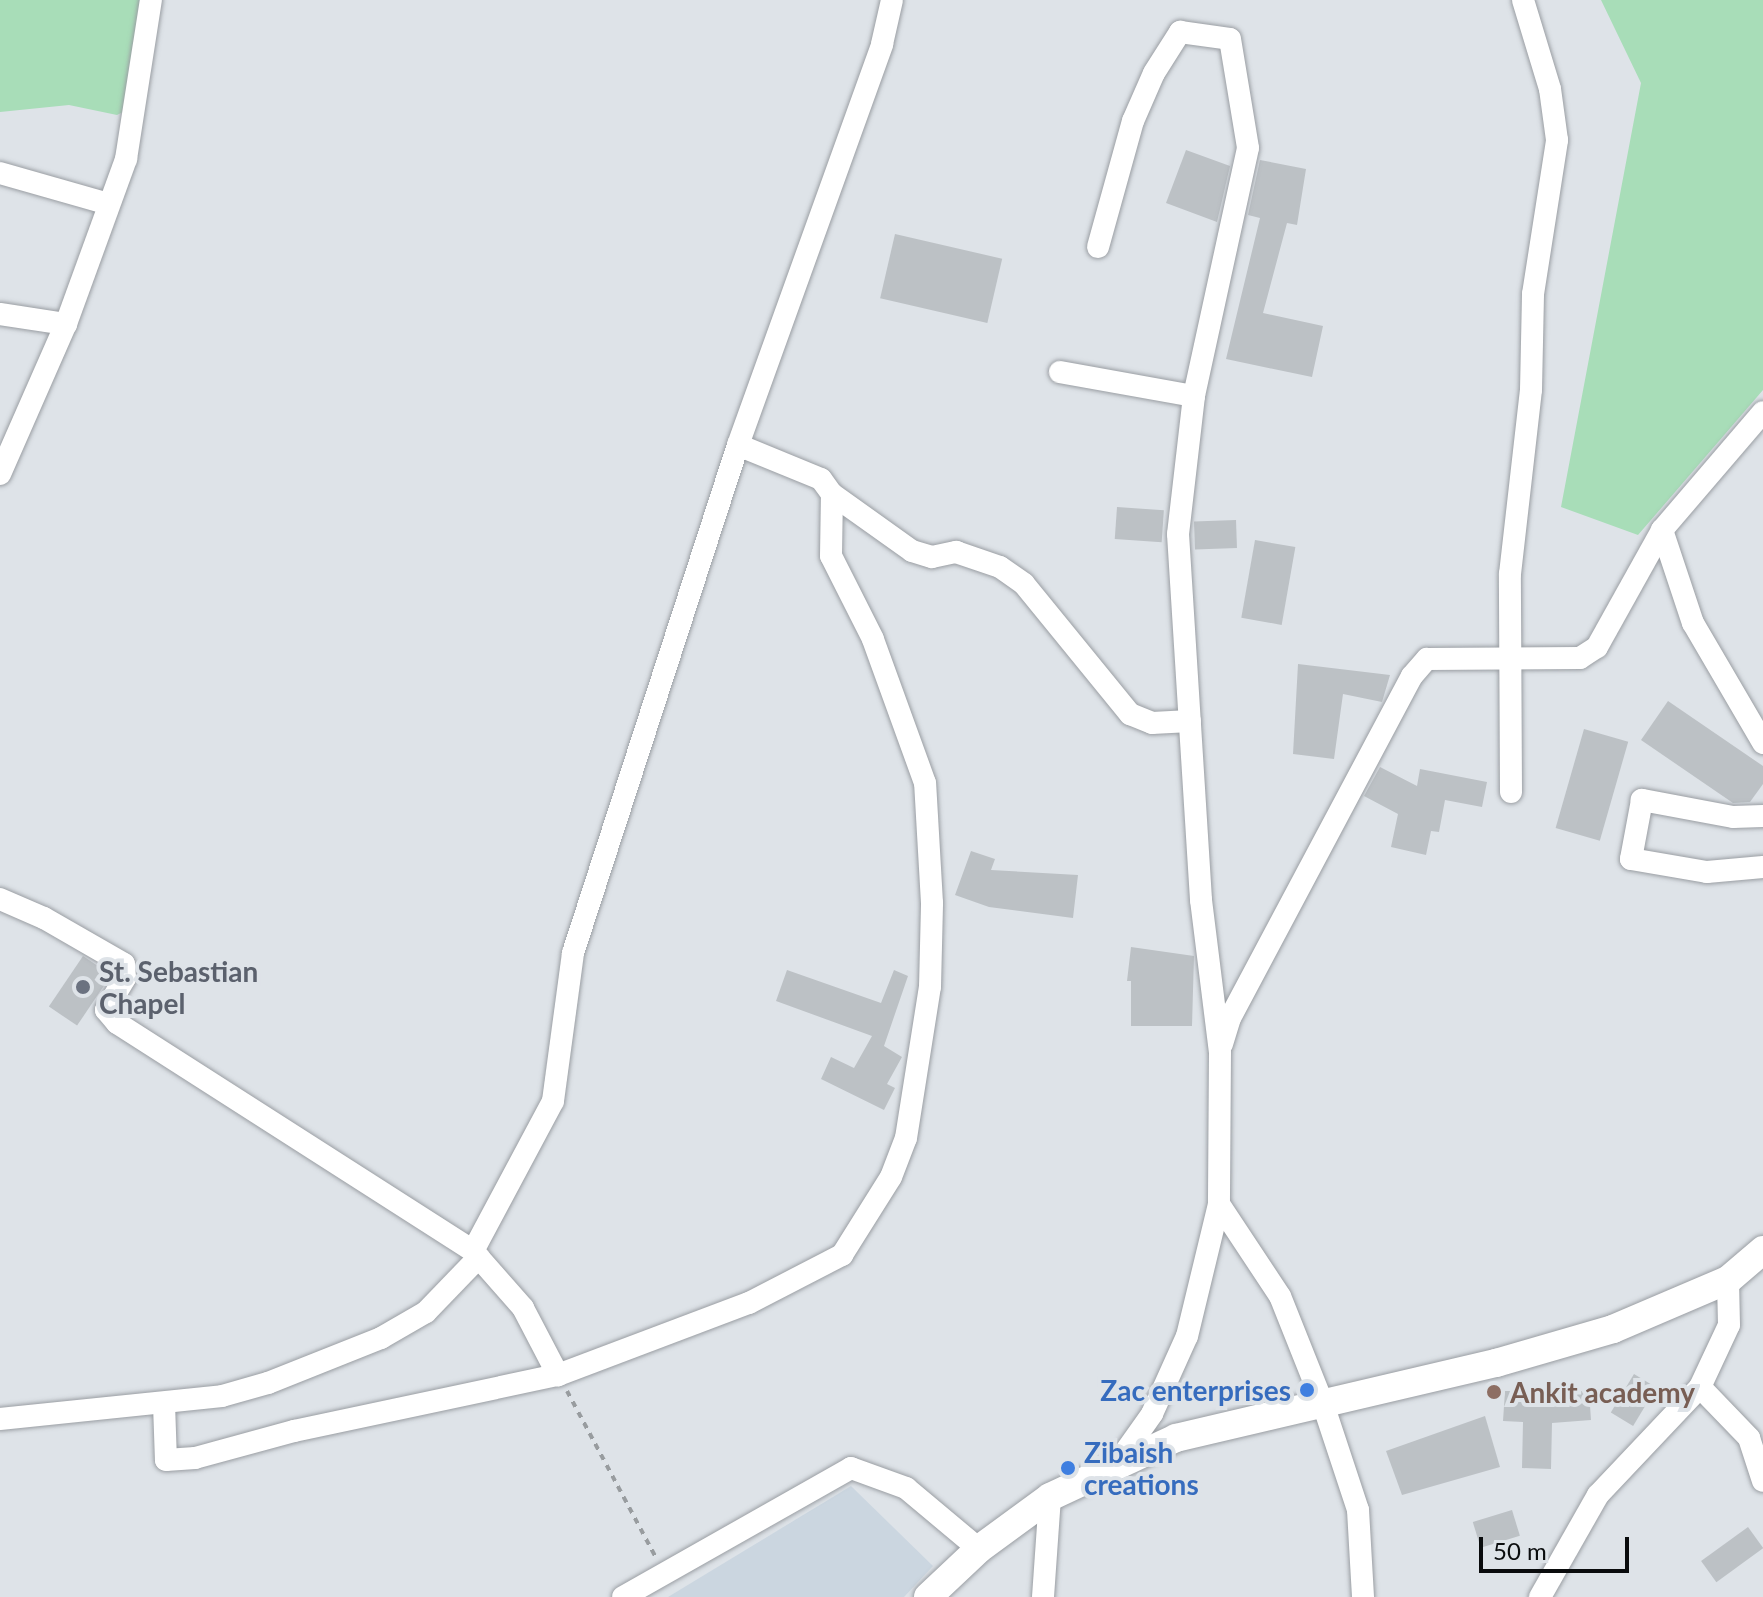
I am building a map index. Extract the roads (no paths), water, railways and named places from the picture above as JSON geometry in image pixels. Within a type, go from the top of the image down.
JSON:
[{"type":"main road","points":[[928,1597],[979,1549],[1050,1497],[1118,1462],[1176,1438],[1496,1363],[1613,1329],[1728,1280],[1763,1250]]},
{"type":"street","points":[[0,474],[66,324],[133,130],[151,0]]},
{"type":"street","points":[[0,1419],[164,1404],[268,1383],[381,1338],[426,1312],[476,1254],[553,1101],[573,953],[738,445],[882,44],[892,0]]},
{"type":"street","points":[[1511,792],[1507,657],[1510,574],[1531,390],[1533,294],[1557,140],[1550,89],[1523,0]]},
{"type":"street","points":[[1098,247],[1133,121],[1154,73],[1180,32],[1230,39],[1248,148],[1194,396],[1178,534],[1201,900],[1220,1052],[1219,1204],[1187,1336],[1152,1414],[1118,1462]]},
{"type":"street","points":[[0,173],[109,204]]},
{"type":"street","points":[[0,314],[66,324]]},
{"type":"street","points":[[1060,372],[1194,396]]},
{"type":"street","points":[[1220,1052],[1230,1018],[1412,676],[1427,659],[1580,658],[1597,647],[1662,530],[1763,412]]},
{"type":"street","points":[[738,445],[821,479],[832,494],[912,551],[932,557],[956,552],[1000,567],[1024,584],[1130,714],[1152,723],[1190,721]]},
{"type":"street","points":[[164,1404],[166,1460],[180,1459],[558,1375],[749,1303],[842,1255],[891,1177],[906,1138],[930,987],[932,903],[925,783],[873,639],[831,556],[832,494]]},
{"type":"street","points":[[1662,530],[1693,623],[1763,743]]},
{"type":"street","points":[[1763,816],[1733,817],[1642,800],[1631,859],[1707,872],[1763,867]]},
{"type":"street","points":[[0,899],[44,918],[124,964],[125,978],[106,1010],[117,1023],[476,1254],[523,1308],[558,1375]]},
{"type":"street","points":[[1219,1204],[1280,1296],[1323,1404],[1358,1510],[1363,1597]]},
{"type":"street","points":[[1540,1597],[1598,1495],[1700,1387],[1729,1325],[1728,1280]]},
{"type":"street","points":[[1700,1387],[1756,1438],[1763,1481]]},
{"type":"street","points":[[623,1597],[851,1468],[906,1488],[979,1549]]},
{"type":"street","points":[[1043,1597],[1050,1497]]},
{"type":"place","name":"St. Sebastian Chapel","points":[[83,987]]},
{"type":"place","name":"Zac enterprises","points":[[1307,1390]]},
{"type":"place","name":"Ankit academy","points":[[1494,1392]]},
{"type":"place","name":"Zibaish creations","points":[[1068,1468]]}]
